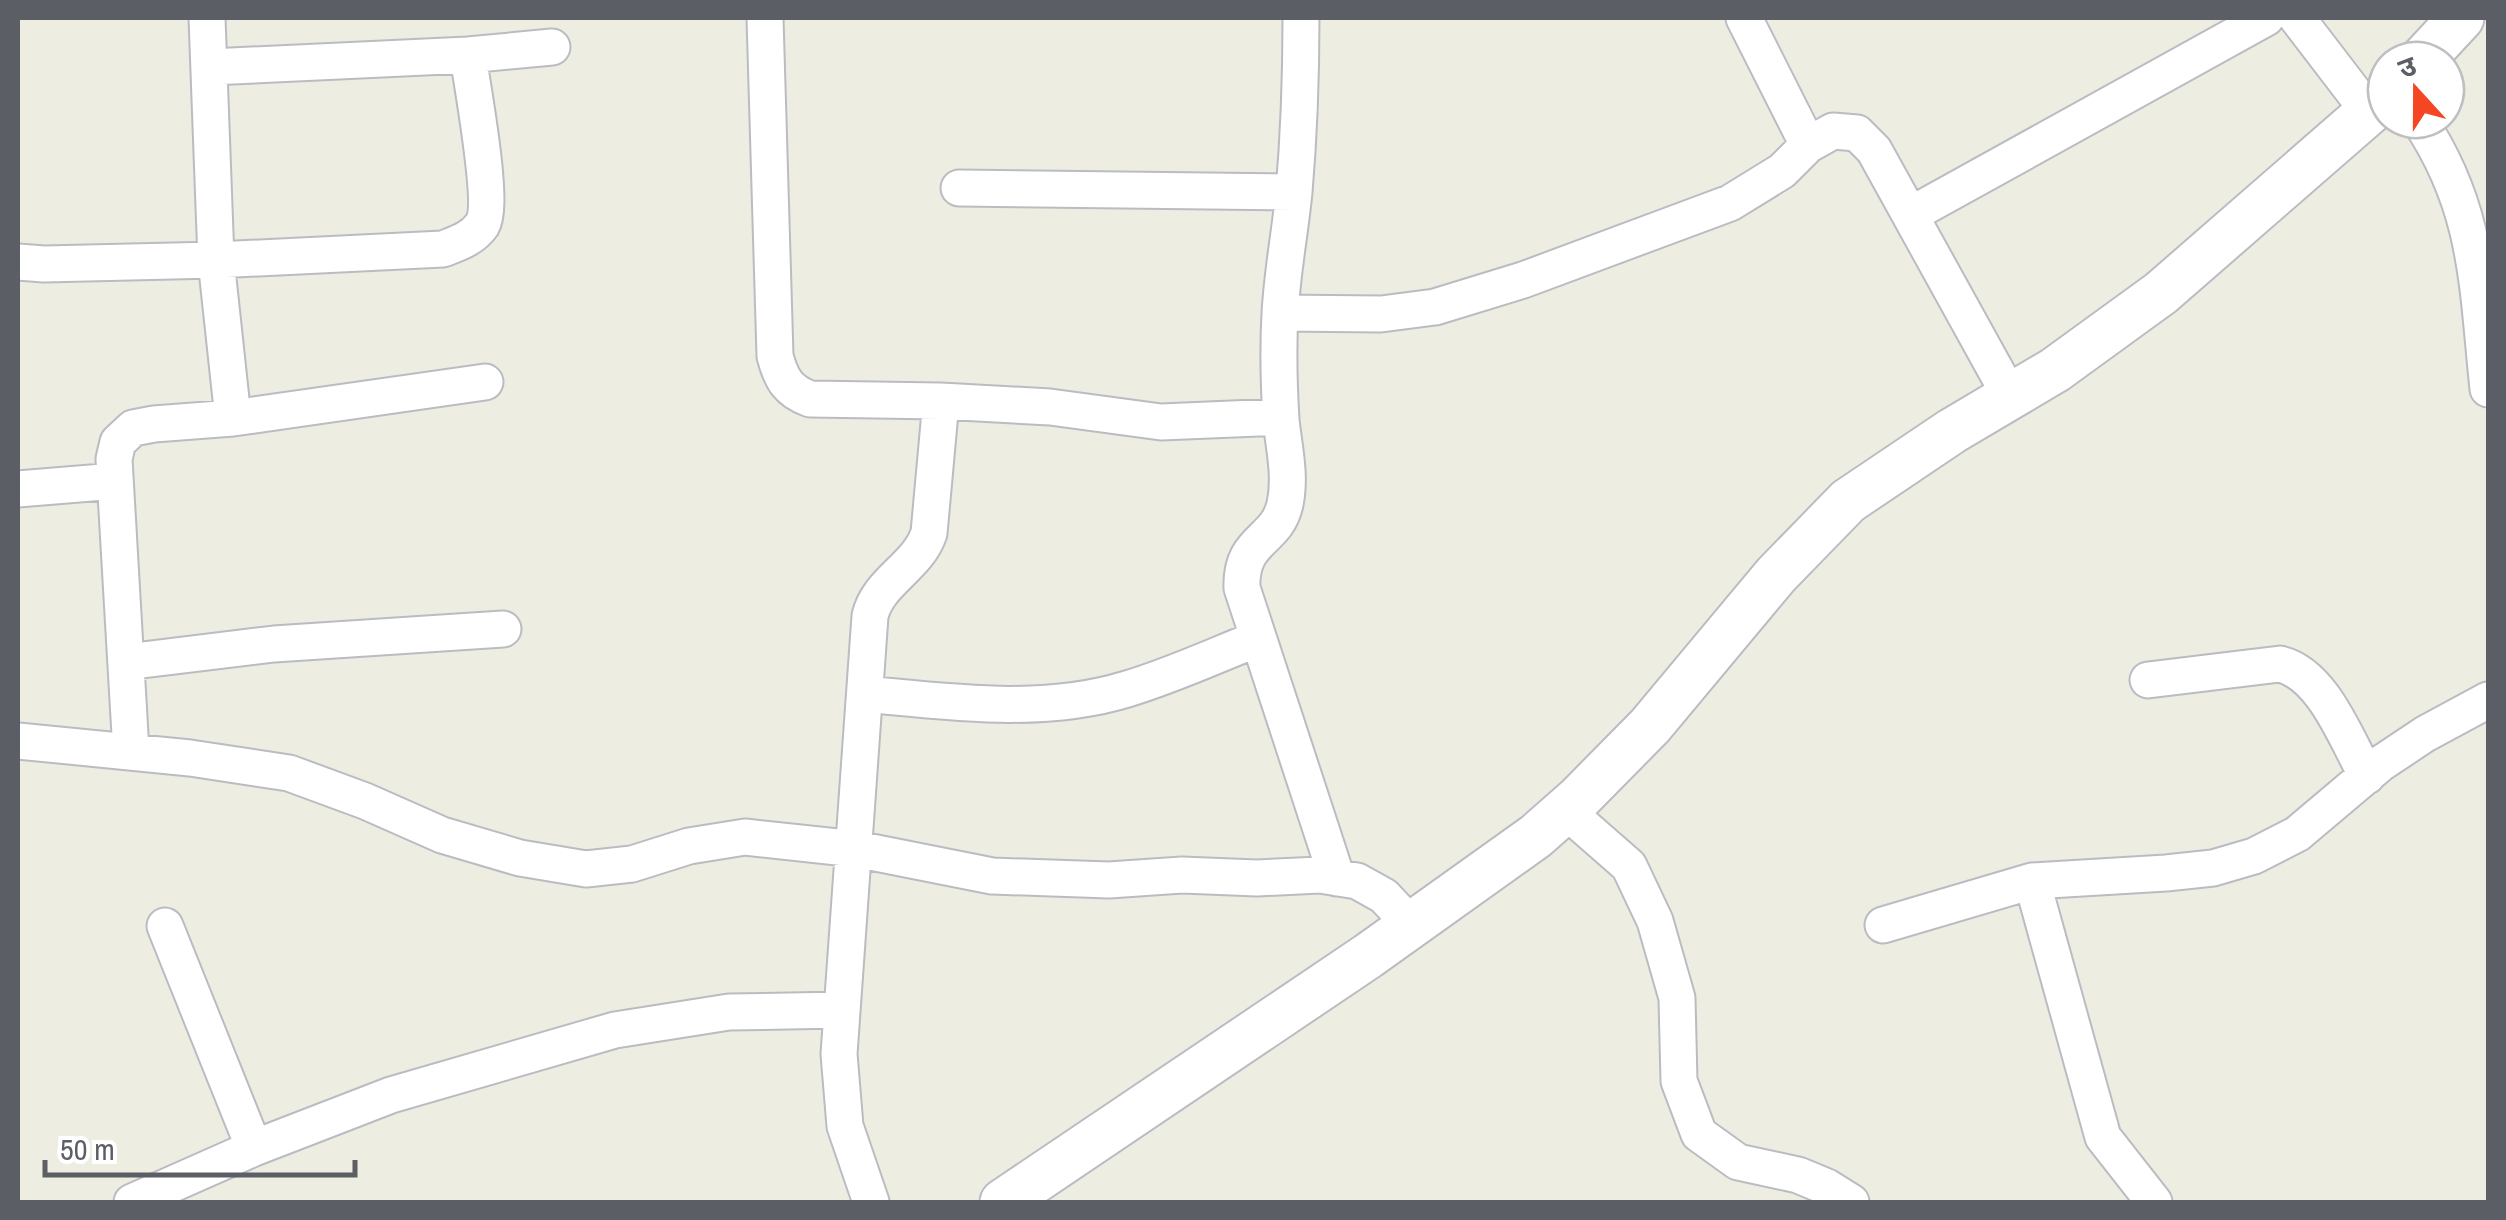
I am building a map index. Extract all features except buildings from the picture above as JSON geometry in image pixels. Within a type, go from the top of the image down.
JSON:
[{"type":"street","points":[[208,18],[216,260],[233,418]]},
{"type":"street","points":[[764,18],[776,356],[780,376],[794,393],[810,399],[941,400],[1050,407],[1162,422],[1281,417]]},
{"type":"street","points":[[1301,18],[1302,77],[1294,192],[1280,313],[1281,417],[1288,476],[1285,504],[1280,517],[1248,552],[1241,568],[1242,588],[1257,639],[1337,878]]},
{"type":"street","points":[[1744,18],[1808,145]]},
{"type":"street","points":[[1910,214],[2266,18]]},
{"type":"street","points":[[2297,18],[2366,91]]},
{"type":"street","points":[[2441,40],[2462,18]]},
{"type":"street","points":[[210,67],[468,55],[552,47]]},
{"type":"street","points":[[18,262],[216,260],[443,249],[470,238],[484,222],[487,197],[468,55]]},
{"type":"street","points":[[1003,1202],[1412,925],[1536,836],[1650,726],[1776,575],[1848,501],[1888,472],[2055,370],[2161,293],[2366,114]]},
{"type":"street","points":[[1280,313],[1381,314],[1435,306],[1523,280],[1730,204],[1782,171],[1808,145],[1833,131],[1857,133],[1874,150],[2010,396]]},
{"type":"street","points":[[2430,140],[2459,194],[2472,241],[2488,389]]},
{"type":"street","points":[[960,188],[1294,192]]},
{"type":"street","points":[[130,752],[114,459],[118,442],[132,428],[233,418],[485,382]]},
{"type":"street","points":[[871,1202],[845,1126],[839,1054],[872,604],[915,559],[929,533],[941,400]]},
{"type":"street","points":[[18,489],[115,481]]},
{"type":"street","points":[[126,662],[274,644],[502,629]]},
{"type":"street","points":[[865,694],[970,704],[1066,702],[1125,690],[1257,639]]},
{"type":"street","points":[[2148,680],[2280,664],[2293,667],[2313,682],[2366,776]]},
{"type":"street","points":[[1882,925],[2032,881],[2197,870],[2254,856],[2296,834],[2425,734],[2488,700]]},
{"type":"street","points":[[18,741],[289,773],[365,801],[442,836],[520,858],[586,869],[632,864],[689,846],[745,836],[856,848],[992,876],[1109,880],[1182,875],[1320,875],[1357,881],[1384,896],[1412,925]]},
{"type":"street","points":[[1565,810],[1629,866],[1656,922],[1677,998],[1679,1082],[1699,1134],[1738,1162],[1798,1175],[1850,1202]]},
{"type":"street","points":[[2032,881],[2103,1138],[2154,1202]]},
{"type":"street","points":[[165,926],[254,1148]]},
{"type":"street","points":[[132,1202],[254,1148],[391,1095],[616,1030],[729,1012],[842,1010]]}]
